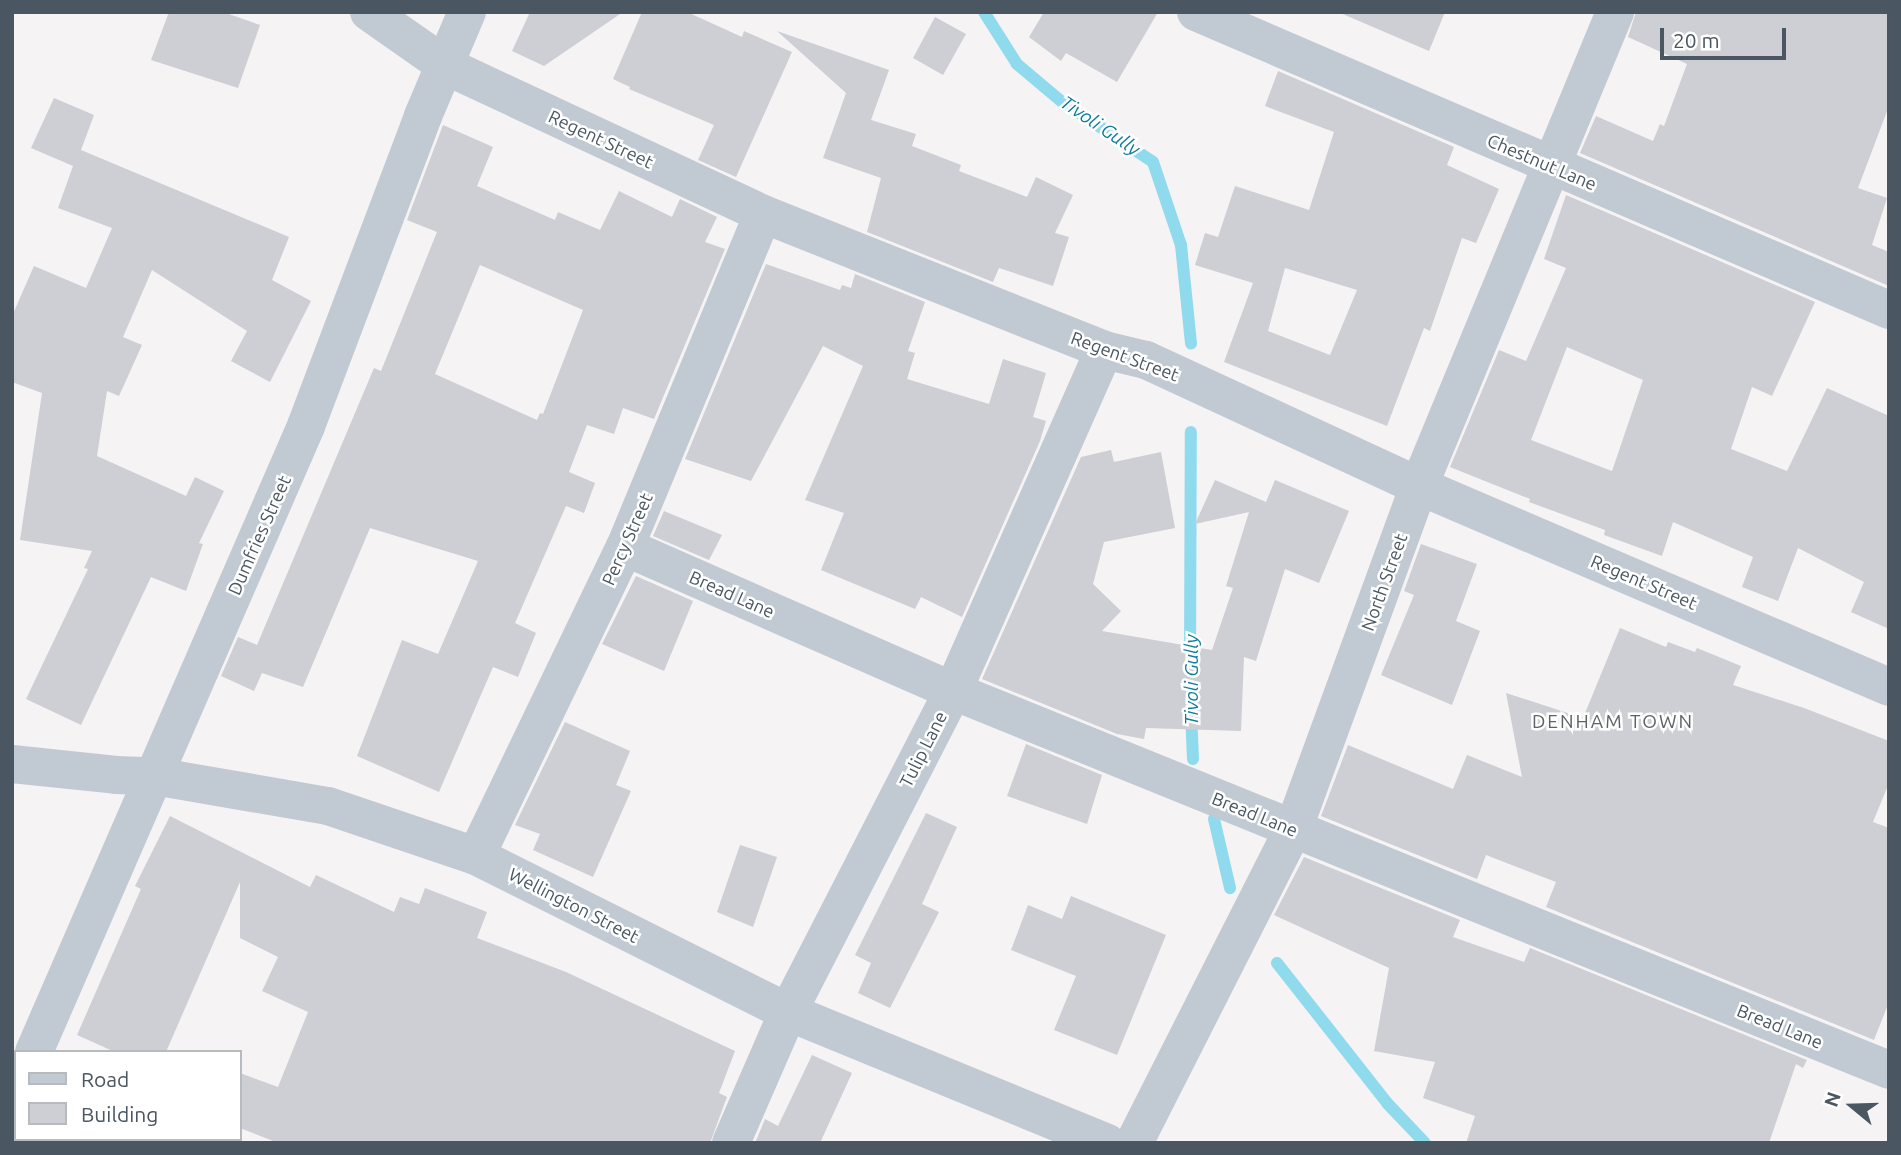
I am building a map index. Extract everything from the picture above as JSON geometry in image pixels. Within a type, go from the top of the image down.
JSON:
[{"type":"street","name":"Regent Street","points":[[369,12],[446,66],[763,214],[1104,349],[1146,360],[1419,486],[1889,687]]},
{"type":"street","name":"Dumfries Street","points":[[35,1050],[306,426],[423,116],[467,12]]},
{"type":"street","name":"Chestnut Lane","points":[[1196,12],[1889,310]]},
{"type":"street","name":"North Street","points":[[1134,1143],[1293,830],[1419,486],[1615,12]]},
{"type":"street","name":"Percy Street","points":[[476,856],[625,547],[763,214]]},
{"type":"street","name":"Tulip Lane","points":[[731,1143],[788,1012],[953,691],[1104,349]]},
{"type":"street","name":"Bread Lane","points":[[625,547],[953,691],[1889,1070]]},
{"type":"street","name":"Wellington Street","points":[[12,764],[116,775],[154,776],[328,806],[476,856],[788,1012],[1107,1143]]},
{"type":"building","points":[[169,12],[223,12],[260,25],[238,88],[151,60]]},
{"type":"building","points":[[530,12],[623,12],[544,66],[512,51]]},
{"type":"building","points":[[642,12],[687,12],[742,37],[744,31],[792,52],[736,177],[698,160],[714,125],[629,89],[630,87],[613,79]]},
{"type":"building","points":[[1044,12],[1158,12],[1117,82],[1066,53],[1061,61],[1029,37]]},
{"type":"building","points":[[1338,12],[1445,12],[1429,51]]},
{"type":"building","points":[[1636,12],[1889,12],[1889,106],[1858,188],[1887,198],[1872,245],[1889,252],[1889,286],[1580,153],[1596,116],[1653,141],[1660,124],[1664,126],[1687,64],[1628,37]]},
{"type":"building","points":[[935,17],[966,34],[943,75],[913,58]]},
{"type":"building","points":[[777,31],[889,70],[871,120],[916,134],[912,146],[961,165],[959,171],[1027,197],[1036,177],[1073,195],[1055,233],[1069,237],[1053,286],[999,268],[993,282],[867,232],[881,178],[823,158],[846,93]]},
{"type":"building","points":[[1278,71],[1454,147],[1447,165],[1499,189],[1476,243],[1462,238],[1430,331],[1424,328],[1387,426],[1224,362],[1253,283],[1195,265],[1205,233],[1218,237],[1235,186],[1309,210],[1334,132],[1265,106]],"holes":[[[1285,268],[1357,290],[1330,355],[1268,331]]]},
{"type":"building","points":[[54,98],[94,115],[81,150],[289,237],[272,280],[311,301],[270,382],[231,361],[247,331],[152,270],[123,337],[142,345],[119,396],[107,391],[97,456],[186,496],[195,477],[224,491],[199,543],[203,544],[186,591],[151,577],[81,725],[26,699],[88,569],[84,568],[92,551],[20,540],[42,393],[12,382],[12,316],[34,266],[86,288],[112,228],[58,208],[73,166],[31,148]]},
{"type":"building","points":[[443,125],[493,147],[477,186],[555,220],[558,212],[600,230],[619,191],[672,217],[680,199],[717,217],[705,242],[725,249],[654,419],[623,408],[614,434],[587,425],[569,472],[595,483],[584,513],[566,506],[515,623],[536,633],[518,677],[493,667],[439,792],[357,756],[402,640],[438,654],[478,561],[370,528],[303,687],[262,673],[254,691],[221,676],[238,637],[257,645],[374,368],[381,371],[437,232],[407,220]],"holes":[[[480,265],[583,310],[543,414],[540,413],[537,420],[435,374]]]},
{"type":"building","points":[[1566,195],[1815,302],[1772,396],[1752,387],[1731,449],[1787,471],[1827,388],[1889,416],[1889,629],[1851,612],[1864,582],[1798,548],[1778,601],[1742,587],[1753,557],[1673,522],[1662,556],[1604,535],[1605,530],[1529,502],[1530,499],[1450,467],[1499,350],[1526,361],[1566,268],[1544,259]],"holes":[[[1567,347],[1643,380],[1612,471],[1531,440]]]},
{"type":"building","points":[[766,264],[840,290],[842,285],[851,288],[855,274],[925,302],[908,351],[915,353],[907,379],[989,404],[1003,359],[1046,373],[1033,417],[1046,421],[1040,441],[962,617],[921,597],[915,609],[821,570],[844,513],[805,500],[863,366],[823,346],[751,481],[685,459]]},
{"type":"building","points":[[1111,450],[1114,462],[1161,452],[1175,528],[1104,542],[1093,584],[1121,611],[1102,631],[1212,650],[1233,588],[1226,586],[1249,512],[1195,524],[1215,480],[1266,502],[1275,480],[1349,511],[1319,583],[1285,569],[1256,661],[1244,657],[1241,731],[1146,728],[1144,739],[1117,734],[982,679],[1081,457]]},
{"type":"building","points":[[664,511],[722,535],[709,560],[653,536]]},
{"type":"building","points":[[1421,544],[1477,564],[1456,621],[1480,631],[1452,705],[1381,675],[1414,595],[1404,591]]},
{"type":"building","points":[[636,576],[693,601],[664,671],[602,644]]},
{"type":"building","points":[[1620,628],[1666,647],[1668,642],[1695,652],[1697,648],[1741,666],[1733,685],[1804,708],[1889,741],[1889,783],[1873,822],[1889,828],[1889,1002],[1874,1040],[1546,907],[1556,882],[1486,855],[1477,879],[1321,816],[1348,745],[1453,789],[1467,755],[1522,777],[1506,693],[1583,718]]},
{"type":"building","points":[[565,722],[630,751],[616,785],[631,791],[593,877],[533,850],[540,834],[515,825]]},
{"type":"building","points":[[1026,744],[1102,775],[1087,824],[1007,796]]},
{"type":"building","points":[[926,813],[957,827],[922,904],[939,912],[890,1008],[858,993],[871,963],[855,955]]},
{"type":"building","points":[[170,816],[310,887],[316,875],[394,912],[400,897],[419,904],[425,888],[487,912],[477,938],[566,972],[735,1051],[719,1093],[727,1097],[710,1143],[278,1143],[242,1129],[242,1074],[278,1087],[308,1012],[262,991],[278,957],[240,938],[240,882],[167,1050],[111,1050],[77,1035],[141,889],[135,886]]},
{"type":"building","points":[[740,845],[777,857],[753,927],[717,912]]},
{"type":"building","points":[[1304,857],[1460,920],[1453,937],[1524,962],[1530,948],[1807,1060],[1803,1068],[1796,1064],[1769,1143],[1466,1143],[1475,1116],[1423,1098],[1435,1062],[1374,1051],[1389,968],[1274,915]]},
{"type":"building","points":[[1071,896],[1166,935],[1117,1055],[1054,1030],[1076,976],[1011,950],[1028,905],[1062,919]]},
{"type":"building","points":[[812,1055],[852,1073],[820,1143],[755,1143],[765,1119],[778,1126]]},
{"type":"waterway","name":"Tivoli Gully","points":[[984,12],[1017,64],[1061,101],[1153,162],[1181,245],[1191,343]]},
{"type":"waterway","name":"Tivoli Gully","points":[[1190,663],[1191,432]]},
{"type":"waterway","name":"Tivoli Gully","points":[[1191,713],[1193,759]]},
{"type":"waterway","name":"Tivoli Gully","points":[[1214,819],[1230,888]]},
{"type":"waterway","name":"Tivoli Gully","points":[[1277,963],[1387,1103],[1425,1143]]},
{"type":"district","name":"DENHAM TOWN","points":[[1613,722]]}]
